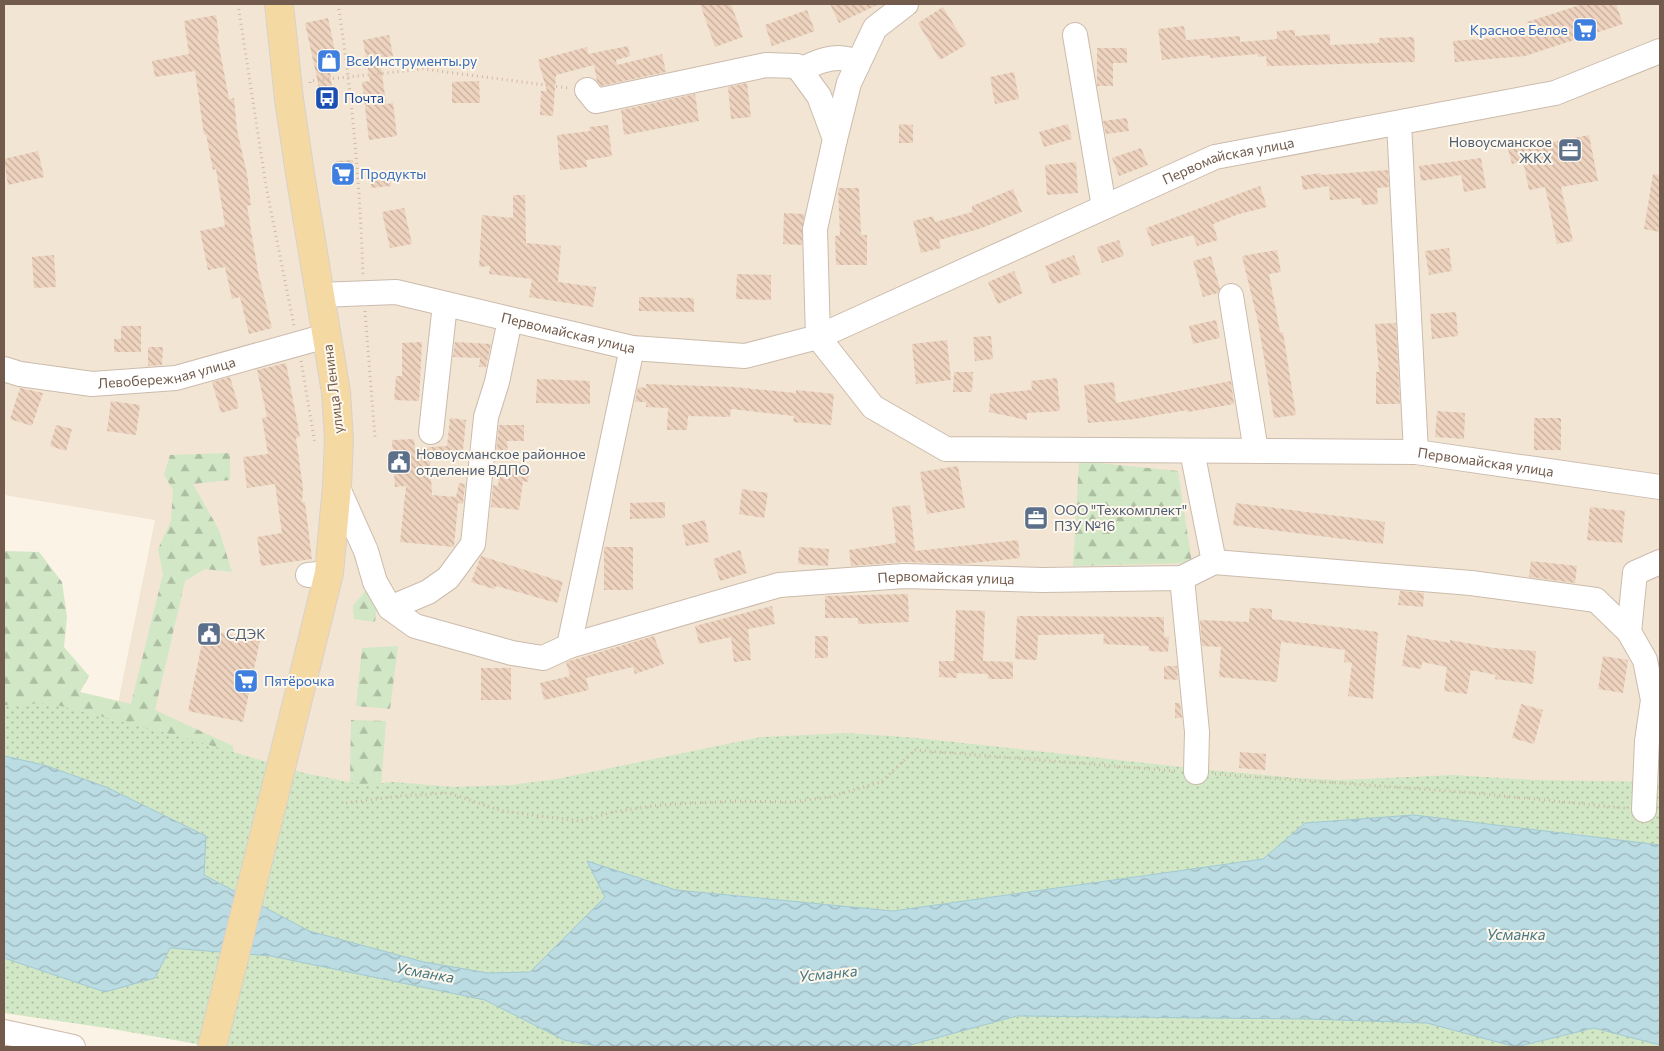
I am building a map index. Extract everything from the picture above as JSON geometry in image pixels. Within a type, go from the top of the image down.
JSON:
[{"type":"main road","name":"улица Ленина","points":[[212,1047],[280,771],[337,486],[339,431],[336,392],[289,99],[280,4]]},
{"type":"street","points":[[818,337],[815,229],[849,83],[875,28],[906,4]]},
{"type":"street","points":[[1075,35],[1104,207]]},
{"type":"street","name":"Первомайская улица","points":[[319,295],[364,295],[396,292],[632,348],[745,356],[818,337],[1215,157],[1555,93],[1660,51]]},
{"type":"street","points":[[801,71],[809,65],[830,59],[847,59],[857,66]]},
{"type":"street","points":[[587,90],[596,101],[766,65],[797,66],[819,96],[835,139]]},
{"type":"street","points":[[1399,123],[1416,452]]},
{"type":"street","points":[[1231,296],[1256,451]]},
{"type":"street","points":[[431,432],[445,304]]},
{"type":"street","points":[[337,486],[366,551],[375,582],[390,608],[428,592],[448,578],[473,544],[486,417],[497,382],[510,320]]},
{"type":"street","name":"Левобережная улица","points":[[4,369],[20,374],[92,384],[176,378],[326,336]]},
{"type":"street","name":"Первомайская улица","points":[[818,337],[873,407],[946,449],[1416,452],[1660,487]]},
{"type":"street","points":[[569,646],[632,348]]},
{"type":"street","points":[[1192,451],[1214,562],[1472,583],[1596,600],[1628,632],[1645,660],[1653,700],[1648,741],[1644,810]]},
{"type":"street","name":"Первомайская улица","points":[[390,608],[415,626],[512,653],[542,658],[569,646],[779,585],[904,576],[1043,580],[1182,578],[1214,562]]},
{"type":"street","points":[[1628,632],[1634,573],[1660,562]]},
{"type":"street","points":[[1182,578],[1197,732],[1196,772]]},
{"type":"street","points":[[4,1032],[73,1047]]},
{"type":"path","points":[[238,4],[263,161]]},
{"type":"path","points":[[338,4],[350,76],[360,182],[364,295],[375,438]]},
{"type":"path","points":[[310,81],[423,69],[587,90]]},
{"type":"path","points":[[346,803],[399,796],[449,793],[502,811],[580,821],[613,812],[659,805],[733,800],[791,802],[830,797],[881,782],[915,750],[1016,756],[1463,792],[1644,810]]},
{"type":"shaded area","points":[[4,4],[1660,4],[1660,836],[383,811],[116,713],[155,520],[4,495]]},
{"type":"green space","points":[[230,453],[230,480],[193,484],[219,530],[232,572],[205,569],[185,581],[155,710],[233,746],[237,791],[4,735],[4,551],[39,552],[62,582],[67,617],[64,647],[89,676],[80,692],[131,704],[163,574],[158,549],[171,521],[173,490],[164,475],[170,455]]},
{"type":"green space","points":[[1079,461],[1178,471],[1192,563],[1073,566]]},
{"type":"green space","points":[[368,588],[377,605],[375,622],[354,619],[353,606]]},
{"type":"green space","points":[[398,646],[390,709],[356,706],[362,648]]},
{"type":"green space","points":[[49,703],[186,738],[304,773],[363,785],[393,782],[454,787],[512,785],[557,779],[761,737],[848,733],[917,738],[1296,778],[1339,780],[1454,775],[1535,780],[1660,782],[1660,1047],[214,1047],[107,1028],[4,1013],[4,705]]},
{"type":"green space","points":[[351,720],[386,721],[381,787],[350,787]]},
{"type":"water","name":"Усманка","points":[[4,756],[44,765],[106,787],[206,836],[204,875],[309,931],[424,962],[488,973],[530,972],[605,897],[587,861],[676,890],[893,911],[1263,859],[1305,823],[1414,815],[1660,845],[1660,1045],[1594,1028],[1516,1047],[1427,1023],[1308,1019],[1017,1016],[903,1047],[602,1047],[564,1040],[485,1000],[271,956],[170,948],[155,978],[105,992],[4,958]]},
{"type":"building","points":[[700,4],[731,4],[743,37],[715,47]]},
{"type":"building","points":[[830,4],[879,4],[839,23]]},
{"type":"building","points":[[1583,4],[1616,4],[1623,24],[1525,56],[1455,62],[1453,41],[1531,35],[1527,22]]},
{"type":"building","points":[[943,7],[966,45],[940,60],[918,23]]},
{"type":"building","points":[[807,10],[815,31],[772,46],[765,25]]},
{"type":"building","points":[[216,15],[219,35],[217,35],[229,99],[234,98],[237,130],[247,174],[251,205],[247,206],[258,272],[272,328],[249,334],[240,297],[232,299],[225,267],[208,270],[200,231],[225,226],[216,169],[213,170],[206,134],[204,135],[195,71],[155,77],[152,61],[189,54],[184,21]]},
{"type":"building","points":[[328,18],[339,70],[330,72],[334,103],[320,105],[318,83],[305,23]]},
{"type":"building","points":[[1184,26],[1186,40],[1240,36],[1240,42],[1277,39],[1277,31],[1295,30],[1295,36],[1330,34],[1330,45],[1379,43],[1379,38],[1414,37],[1415,62],[1267,66],[1266,56],[1258,57],[1258,54],[1210,58],[1210,55],[1162,60],[1158,29]]},
{"type":"building","points":[[389,35],[393,56],[380,58],[386,104],[393,103],[397,136],[369,140],[362,82],[370,81],[363,40]]},
{"type":"building","points":[[628,46],[630,56],[616,60],[617,65],[662,54],[666,72],[601,86],[597,81],[594,65],[556,75],[553,116],[540,115],[541,91],[547,91],[538,60],[587,47],[588,54]]},
{"type":"building","points":[[1097,48],[1127,48],[1127,63],[1113,63],[1113,86],[1097,86]]},
{"type":"building","points":[[1014,72],[1019,99],[995,104],[990,77]]},
{"type":"building","points":[[479,81],[480,103],[452,103],[452,82]]},
{"type":"building","points":[[747,83],[751,117],[731,119],[728,87]]},
{"type":"building","points":[[695,94],[699,121],[624,135],[621,110]]},
{"type":"building","points":[[1127,118],[1129,131],[1106,134],[1103,121]]},
{"type":"building","points":[[899,124],[913,125],[913,143],[899,143]]},
{"type":"building","points":[[1068,124],[1072,139],[1044,147],[1039,132]]},
{"type":"building","points":[[608,125],[612,156],[586,160],[587,167],[560,170],[557,135],[590,131],[589,127]]},
{"type":"building","points":[[1589,135],[1598,181],[1561,187],[1573,241],[1557,244],[1545,187],[1529,190],[1523,161],[1512,164],[1507,145],[1536,139],[1537,145]]},
{"type":"building","points":[[1141,148],[1148,165],[1119,176],[1112,158]]},
{"type":"building","points":[[38,151],[44,177],[8,185],[4,159]]},
{"type":"building","points":[[1481,158],[1486,188],[1464,192],[1461,175],[1421,181],[1419,166]]},
{"type":"building","points":[[353,160],[355,179],[338,181],[336,161]]},
{"type":"building","points":[[1076,162],[1078,193],[1047,195],[1045,165]]},
{"type":"building","points":[[1388,170],[1389,187],[1377,188],[1378,204],[1362,205],[1361,198],[1330,200],[1329,186],[1303,190],[1301,176],[1320,173],[1321,175]]},
{"type":"building","points":[[390,173],[391,186],[371,188],[370,174]]},
{"type":"building","points":[[1653,174],[1660,175],[1660,232],[1644,229]]},
{"type":"building","points":[[1260,186],[1267,207],[1239,214],[1213,224],[1218,240],[1197,246],[1193,235],[1152,246],[1146,228]]},
{"type":"building","points":[[838,188],[859,188],[861,235],[867,235],[867,265],[836,265],[835,236],[840,235]]},
{"type":"building","points":[[1013,189],[1022,212],[979,229],[939,240],[941,248],[921,253],[913,221],[933,216],[935,222],[972,212],[972,206]]},
{"type":"building","points":[[513,195],[525,195],[526,243],[561,246],[558,282],[596,287],[593,307],[529,297],[532,279],[489,274],[490,266],[479,267],[482,215],[513,218]]},
{"type":"building","points":[[404,208],[412,244],[390,248],[382,212]]},
{"type":"building","points":[[784,213],[804,214],[802,245],[783,244]]},
{"type":"building","points":[[1119,240],[1124,256],[1102,263],[1097,247]]},
{"type":"building","points":[[1449,248],[1452,271],[1429,275],[1425,251]]},
{"type":"building","points":[[1277,250],[1281,272],[1269,274],[1280,332],[1283,332],[1296,415],[1274,418],[1258,322],[1242,256]]},
{"type":"building","points":[[54,255],[56,287],[34,288],[32,257]]},
{"type":"building","points":[[1074,255],[1081,274],[1052,284],[1045,266]]},
{"type":"building","points":[[1211,256],[1220,289],[1218,293],[1203,297],[1193,261]]},
{"type":"building","points":[[1014,271],[1023,293],[998,304],[988,282]]},
{"type":"building","points":[[737,274],[771,275],[771,300],[736,299]]},
{"type":"building","points":[[639,297],[694,298],[694,312],[639,311]]},
{"type":"building","points":[[1456,312],[1458,336],[1432,339],[1430,314]]},
{"type":"building","points":[[1216,320],[1220,338],[1193,344],[1189,326]]},
{"type":"building","points":[[1396,323],[1400,404],[1376,404],[1376,372],[1379,372],[1375,324]]},
{"type":"building","points":[[121,326],[141,326],[141,352],[114,352],[114,339],[121,339]]},
{"type":"building","points":[[991,336],[993,359],[975,361],[973,337]]},
{"type":"building","points":[[947,340],[951,380],[916,384],[912,344]]},
{"type":"building","points":[[422,342],[419,401],[394,400],[396,376],[402,376],[402,343]]},
{"type":"building","points":[[455,342],[491,344],[486,367],[479,367],[480,358],[453,357]]},
{"type":"building","points":[[148,347],[163,347],[162,365],[148,366]]},
{"type":"building","points":[[286,363],[300,437],[296,438],[303,488],[302,502],[305,502],[312,559],[261,566],[257,537],[282,533],[275,484],[247,488],[243,457],[268,454],[262,418],[267,417],[257,370]]},
{"type":"building","points":[[954,372],[973,372],[972,392],[953,392]]},
{"type":"building","points":[[230,377],[239,408],[221,413],[212,382]]},
{"type":"building","points":[[1057,378],[1060,411],[1027,413],[1027,420],[989,412],[990,394],[1032,390],[1031,381]]},
{"type":"building","points":[[537,379],[590,381],[590,404],[536,403]]},
{"type":"building","points":[[1231,381],[1234,404],[1135,419],[1088,423],[1084,385],[1114,382],[1116,403]]},
{"type":"building","points":[[646,384],[734,387],[796,393],[796,390],[834,394],[831,425],[793,422],[794,416],[731,409],[730,417],[688,416],[687,430],[667,430],[668,408],[646,407],[646,402],[635,402],[638,387],[646,388]]},
{"type":"building","points":[[20,388],[43,393],[32,426],[10,419]]},
{"type":"building","points":[[111,401],[140,405],[136,435],[107,431]]},
{"type":"building","points":[[1437,411],[1465,413],[1464,439],[1435,437]]},
{"type":"building","points":[[450,418],[466,420],[462,460],[430,457],[432,495],[456,497],[459,483],[465,484],[463,504],[458,503],[454,547],[400,542],[406,486],[395,487],[392,440],[414,439],[415,448],[447,446]]},
{"type":"building","points":[[1534,418],[1561,418],[1561,450],[1534,450]]},
{"type":"building","points":[[56,425],[72,429],[66,451],[50,446]]},
{"type":"building","points":[[499,425],[524,425],[524,441],[507,441],[508,452],[496,453]]},
{"type":"building","points":[[500,465],[529,467],[528,482],[523,481],[519,510],[491,507],[493,485],[498,486]]},
{"type":"building","points":[[958,466],[965,508],[927,514],[920,472]]},
{"type":"building","points":[[742,489],[768,493],[764,518],[739,514]]},
{"type":"building","points":[[665,502],[665,518],[630,519],[630,503]]},
{"type":"building","points":[[1236,503],[1385,522],[1383,544],[1233,525]]},
{"type":"building","points":[[910,505],[915,551],[1018,540],[1020,558],[962,564],[904,562],[851,566],[849,550],[896,543],[892,507]]},
{"type":"building","points":[[1590,507],[1625,511],[1622,543],[1587,540]]},
{"type":"building","points":[[705,520],[709,542],[686,546],[682,525]]},
{"type":"building","points":[[604,547],[633,547],[633,590],[604,590]]},
{"type":"building","points":[[799,547],[829,549],[828,566],[798,564]]},
{"type":"building","points":[[740,550],[747,573],[720,581],[713,559]]},
{"type":"building","points":[[481,556],[563,582],[557,603],[496,586],[494,589],[471,582]]},
{"type":"building","points":[[1531,561],[1577,566],[1575,583],[1529,577]]},
{"type":"building","points":[[1400,591],[1424,593],[1423,607],[1398,605]]},
{"type":"building","points":[[908,594],[909,622],[858,624],[858,618],[825,618],[825,596]]},
{"type":"building","points":[[772,606],[775,624],[748,629],[751,660],[734,662],[731,637],[699,644],[695,626]]},
{"type":"building","points":[[1250,608],[1272,609],[1272,619],[1378,632],[1373,699],[1348,696],[1352,663],[1344,662],[1345,650],[1281,642],[1277,682],[1219,677],[1221,647],[1202,646],[1200,620],[1249,622]]},
{"type":"building","points":[[956,610],[985,611],[983,661],[1013,662],[1013,679],[988,679],[988,674],[957,673],[957,678],[939,677],[939,661],[954,661]]},
{"type":"building","points":[[1017,616],[1164,617],[1164,637],[1169,637],[1168,652],[1148,651],[1149,646],[1103,644],[1104,634],[1038,635],[1037,660],[1015,659]]},
{"type":"building","points":[[205,629],[260,640],[243,722],[188,711]]},
{"type":"building","points":[[1407,635],[1450,643],[1450,640],[1494,648],[1536,651],[1533,684],[1495,679],[1496,675],[1471,670],[1467,694],[1444,691],[1447,667],[1422,662],[1421,669],[1402,666]]},
{"type":"building","points":[[654,636],[664,664],[635,674],[633,667],[586,678],[589,690],[544,700],[540,683],[570,676],[566,662]]},
{"type":"building","points":[[815,636],[828,636],[828,658],[815,658]]},
{"type":"building","points":[[1603,656],[1628,660],[1623,693],[1598,689]]},
{"type":"building","points":[[1164,666],[1177,666],[1178,680],[1164,679]]},
{"type":"building","points":[[481,668],[511,668],[511,700],[481,700]]},
{"type":"building","points":[[1175,703],[1180,703],[1182,718],[1175,718]]},
{"type":"building","points":[[1521,704],[1543,710],[1534,744],[1512,738]]},
{"type":"building","points":[[1240,752],[1266,754],[1265,770],[1239,768]]},
{"type":"place","name":"Красное Белое","points":[[1585,30]]},
{"type":"place","name":"ВсеИнструменты.ру","points":[[329,61]]},
{"type":"place","name":"Почта","points":[[327,98]]},
{"type":"place","name":"Новоусманское ЖКХ","points":[[1570,150]]},
{"type":"place","name":"Продукты","points":[[343,174]]},
{"type":"place","name":"Новоусманское районное отделение ВДПО","points":[[399,462]]},
{"type":"place","name":"ООО \"Техкомплект\" ПЗУ №16","points":[[1036,518]]},
{"type":"place","name":"СДЭК","points":[[209,634]]},
{"type":"place","name":"Пятёрочка","points":[[246,681]]}]
